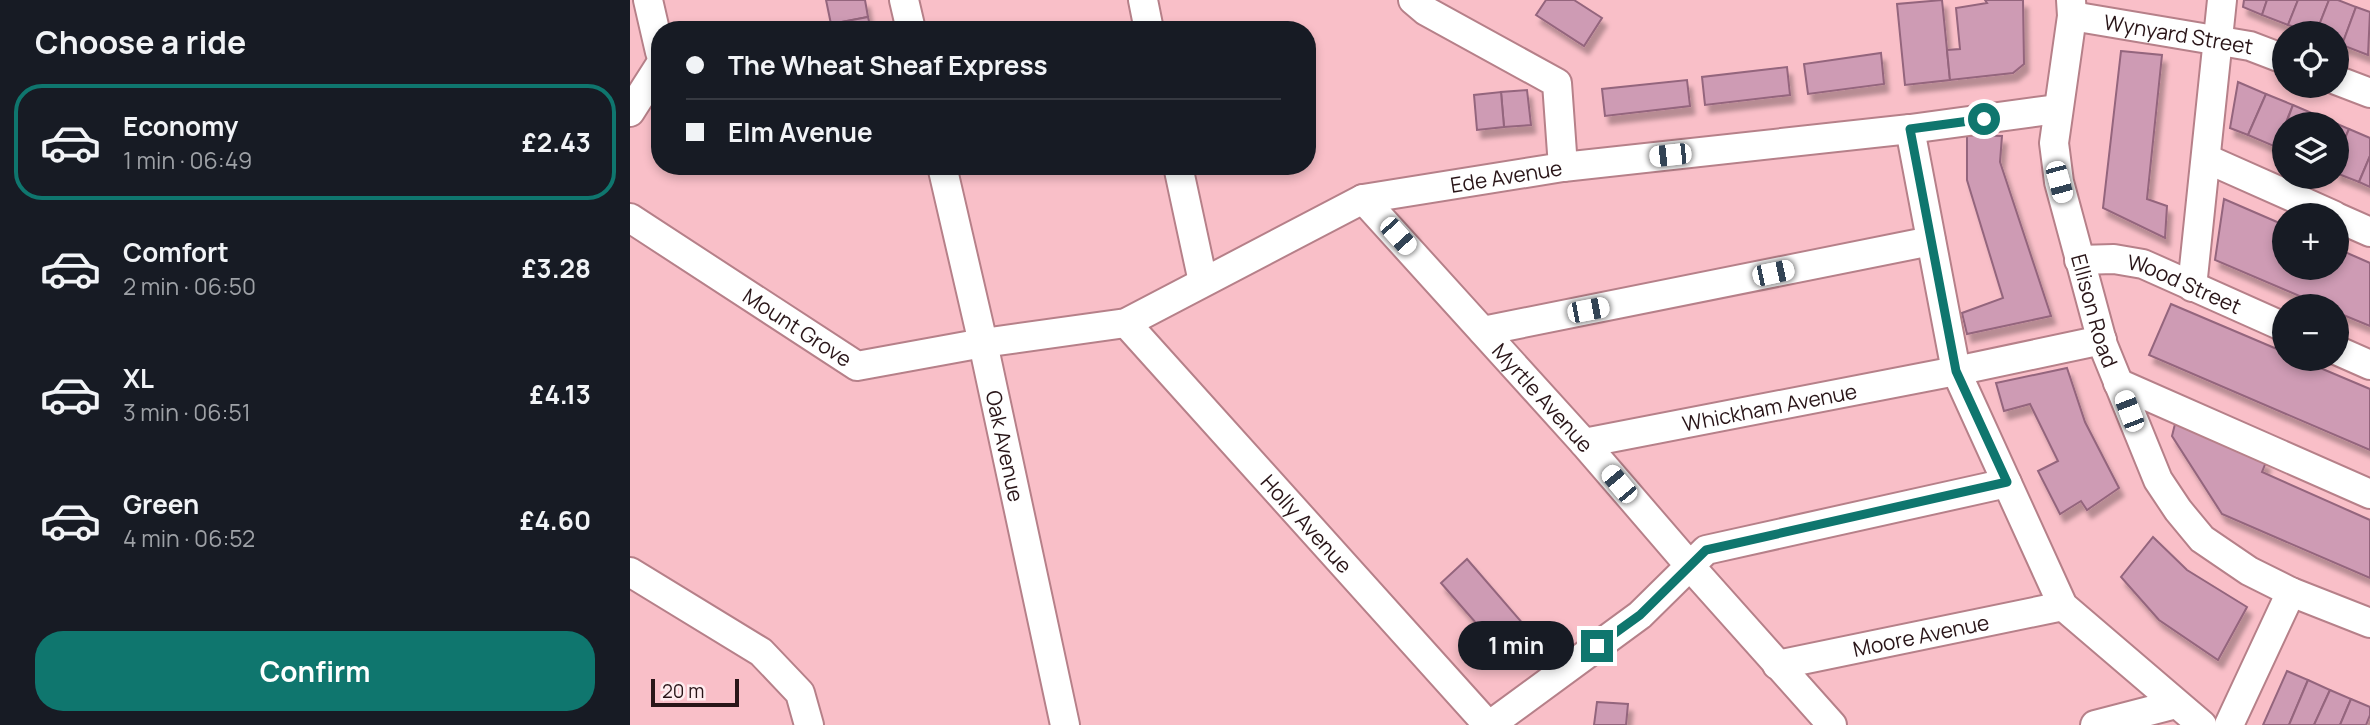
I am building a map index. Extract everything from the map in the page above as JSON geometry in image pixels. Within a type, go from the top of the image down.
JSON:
[{"type":"street","points":[[648,0],[653,21]]},
{"type":"street","points":[[904,0],[909,21]]},
{"type":"street","points":[[1143,0],[1147,21]]},
{"type":"street","points":[[1413,0],[1426,11],[1557,83],[1563,167]]},
{"type":"street","points":[[2192,287],[2222,0]]},
{"type":"street","name":"Wynyard Street","points":[[2072,8],[2219,42],[2250,46],[2272,54]]},
{"type":"street","name":"Ellison Road","points":[[2072,8],[2054,143],[2059,182],[2102,340],[2158,480],[2202,539],[2249,571],[2291,592],[2370,623]]},
{"type":"street","points":[[630,112],[651,79]]},
{"type":"street","points":[[2349,85],[2370,93]]},
{"type":"street","name":"Ede Avenue","points":[[983,343],[1126,323],[1363,199],[1563,167],[1910,129],[2057,109]]},
{"type":"street","points":[[1910,129],[1956,371],[2063,606],[2202,725]]},
{"type":"street","points":[[2207,159],[2306,203]]},
{"type":"street","name":"Oak Avenue","points":[[944,175],[1065,725]]},
{"type":"street","points":[[1180,175],[1203,282]]},
{"type":"street","name":"Myrtle Avenue","points":[[1363,199],[1584,443],[1832,725]]},
{"type":"street","name":"Mount Grove","points":[[630,218],[858,366],[983,343]]},
{"type":"street","points":[[2349,222],[2370,232]]},
{"type":"street","points":[[1483,331],[1931,241]]},
{"type":"street","name":"Wood Street","points":[[2080,260],[2114,259],[2143,264],[2272,322]]},
{"type":"street","name":"Holly Avenue","points":[[1126,323],[1489,725]]},
{"type":"street","name":"Whickham Avenue","points":[[1584,443],[2102,340]]},
{"type":"street","points":[[2349,356],[2370,365]]},
{"type":"street","points":[[2118,383],[2370,494]]},
{"type":"street","points":[[1489,725],[1640,615],[1706,550],[2007,482]]},
{"type":"street","points":[[630,572],[761,652],[800,693],[809,725]]},
{"type":"street","points":[[2229,725],[2291,592]]},
{"type":"street","name":"Moore Avenue","points":[[1777,665],[2063,606]]},
{"type":"street","points":[[2095,725],[2176,704]]},
{"type":"building","points":[[826,0],[865,0],[868,17],[830,21]]},
{"type":"building","points":[[1546,0],[1574,0],[1602,18],[1584,46],[1536,15]]},
{"type":"building","points":[[1942,0],[1950,80],[1905,85],[1897,4]]},
{"type":"building","points":[[1985,0],[2023,0],[2024,64],[2013,73],[1950,80],[1947,50],[1960,49],[1956,8],[1987,3]]},
{"type":"building","points":[[2244,0],[2267,0],[2262,15],[2243,7]]},
{"type":"building","points":[[2267,0],[2298,0],[2290,21],[2278,21],[2262,15]]},
{"type":"building","points":[[2298,0],[2329,0],[2321,21],[2290,21]]},
{"type":"building","points":[[2329,0],[2338,0],[2356,7],[2349,26],[2349,21],[2321,21]]},
{"type":"building","points":[[2356,7],[2370,12],[2368,55],[2349,48],[2349,26]]},
{"type":"building","points":[[868,17],[869,21],[847,21]]},
{"type":"building","points":[[2121,51],[2162,55],[2147,199],[2167,206],[2165,238],[2103,208]]},
{"type":"building","points":[[1881,53],[1884,84],[1808,94],[1804,64]]},
{"type":"building","points":[[1787,67],[1790,95],[1705,105],[1702,77]]},
{"type":"building","points":[[1687,80],[1690,106],[1605,116],[1602,89]]},
{"type":"building","points":[[2238,82],[2266,94],[2248,135],[2230,128]]},
{"type":"building","points":[[1527,90],[1531,125],[1504,127],[1501,92]]},
{"type":"building","points":[[1501,92],[1504,127],[1477,130],[1474,95]]},
{"type":"building","points":[[2266,94],[2293,105],[2290,112],[2272,112],[2272,145],[2248,135]]},
{"type":"building","points":[[2293,105],[2309,112],[2290,112]]},
{"type":"building","points":[[2349,129],[2370,138],[2370,156],[2359,182],[2349,178]]},
{"type":"building","points":[[1967,135],[2002,136],[2000,162],[2051,316],[1967,334],[1962,313],[2003,298],[1967,180]]},
{"type":"building","points":[[2370,156],[2370,187],[2359,182]]},
{"type":"building","points":[[2224,199],[2272,220],[2272,280],[2349,280],[2349,254],[2370,263],[2370,326],[2349,317],[2349,294],[2295,294],[2215,260]]},
{"type":"building","points":[[2171,304],[2272,347],[2272,371],[2327,371],[2370,389],[2370,450],[2149,355]]},
{"type":"building","points":[[2067,368],[2085,422],[2119,488],[2087,510],[2081,501],[2060,514],[2038,471],[2058,461],[2030,404],[2004,411],[1996,383]]},
{"type":"building","points":[[2176,420],[2266,462],[2262,472],[2370,520],[2370,578],[2222,514],[2172,436]]},
{"type":"building","points":[[2153,537],[2187,570],[2247,607],[2218,660],[2159,620],[2121,577]]},
{"type":"building","points":[[1467,559],[1530,632],[1504,655],[1441,583]]},
{"type":"building","points":[[2287,671],[2308,680],[2289,725],[2263,725]]},
{"type":"building","points":[[2308,680],[2330,690],[2314,725],[2289,725]]},
{"type":"building","points":[[2330,690],[2351,699],[2340,725],[2314,725]]},
{"type":"building","points":[[2351,699],[2370,707],[2366,725],[2340,725]]},
{"type":"building","points":[[1597,702],[1628,704],[1626,725],[1594,725]]},
{"type":"route","points":[[1597,646],[1640,615],[1706,550],[2007,482],[1956,371],[1910,129],[1984,119]]}]
